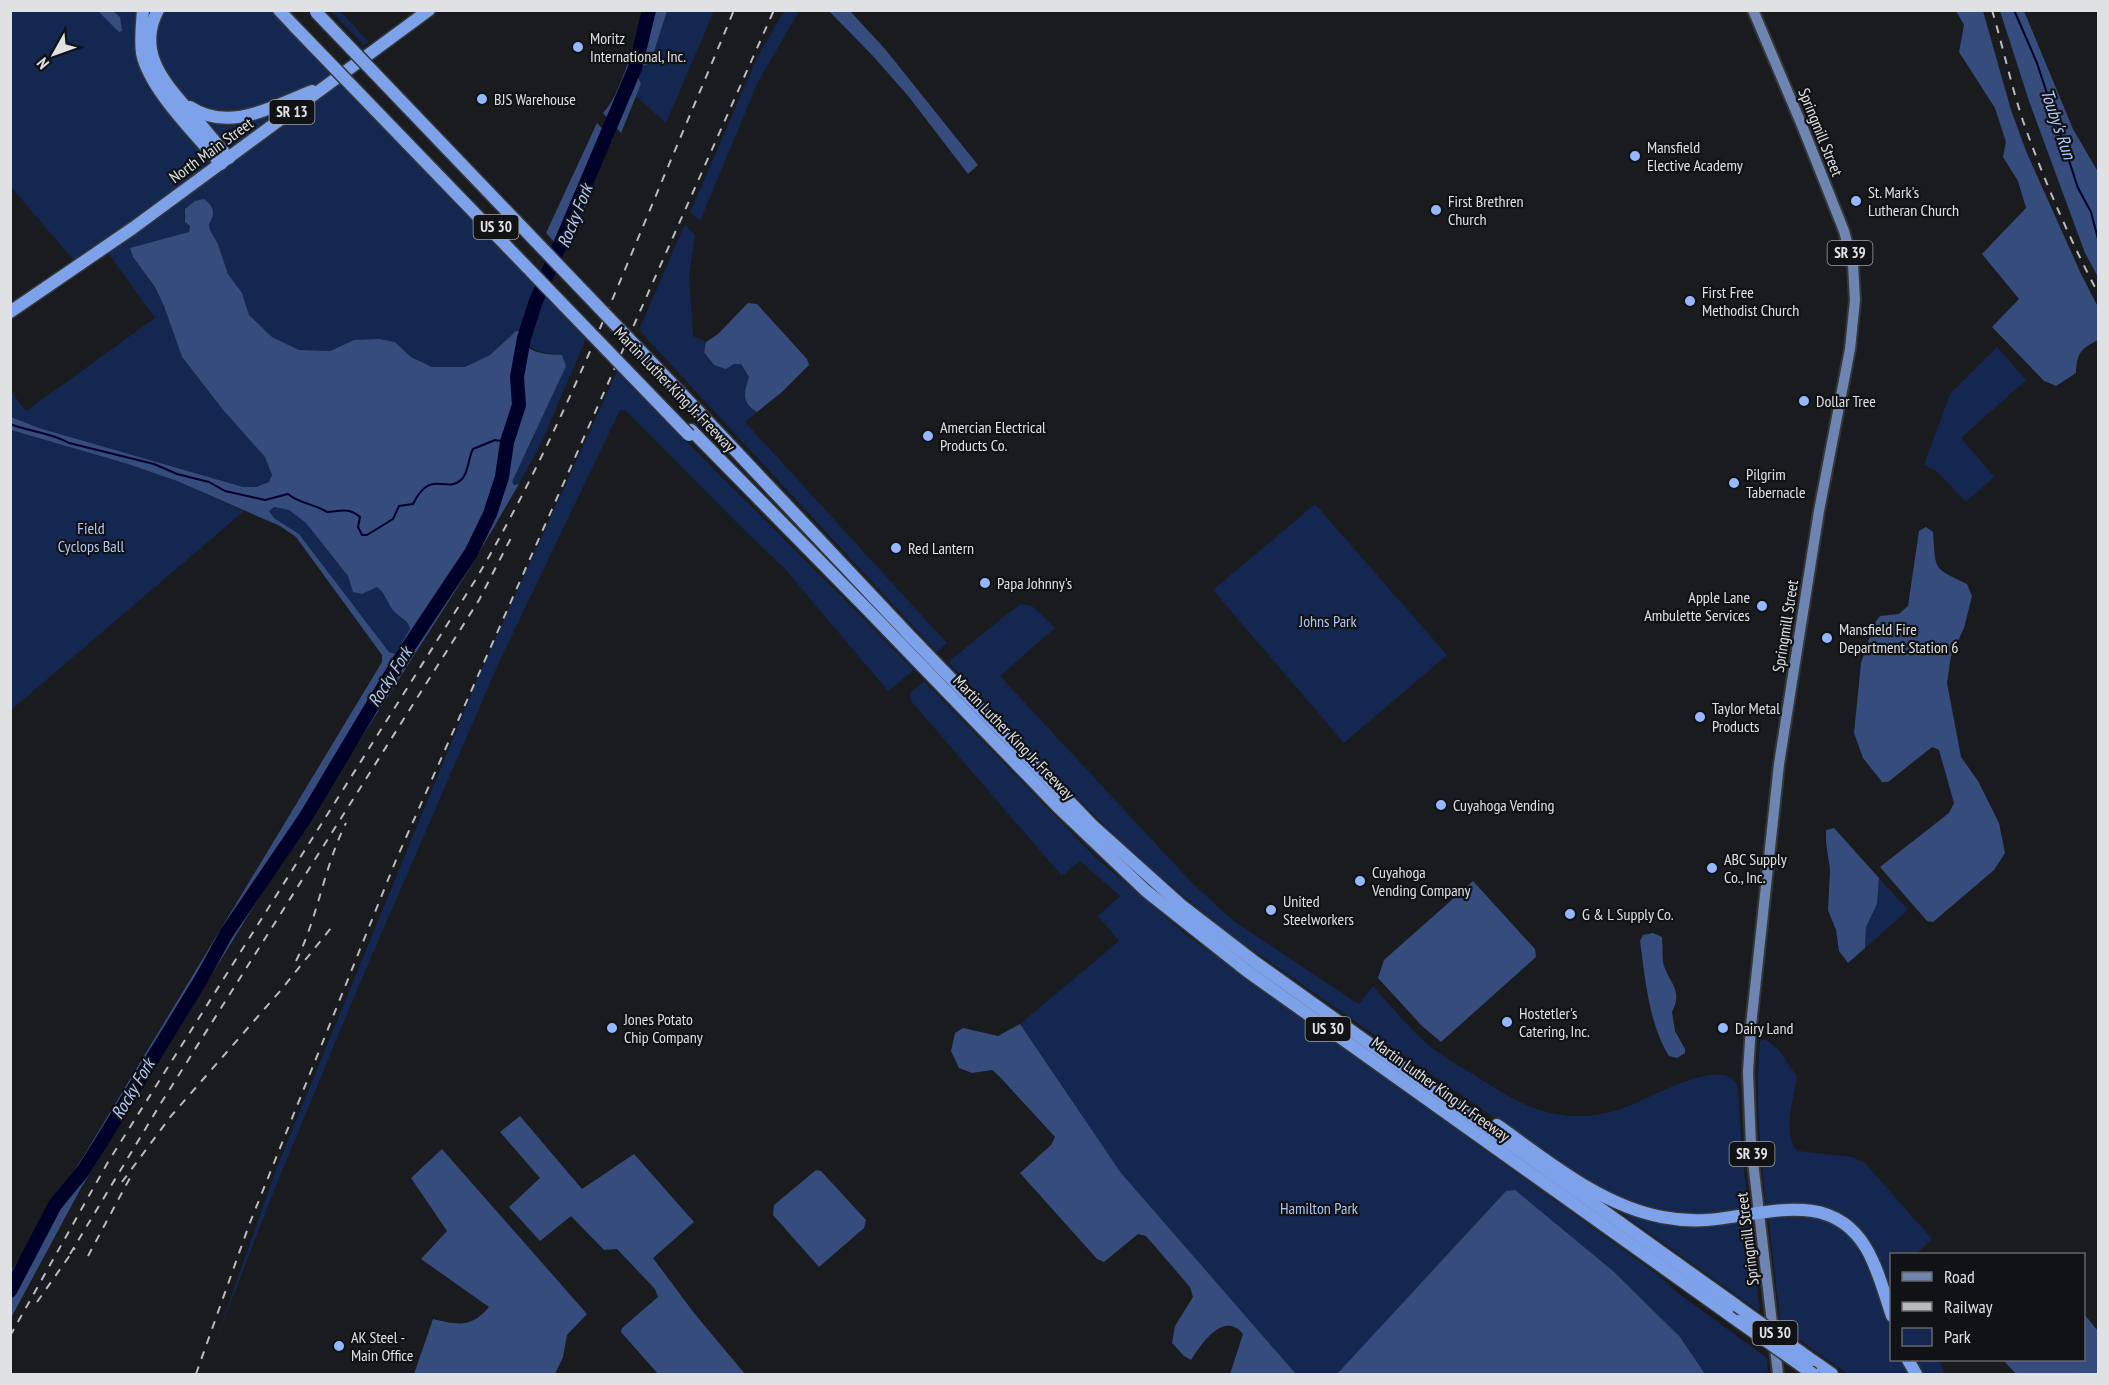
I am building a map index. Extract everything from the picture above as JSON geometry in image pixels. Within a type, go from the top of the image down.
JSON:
[{"type":"highway","points":[[143,10],[141,44],[149,73],[162,94],[225,161]]},
{"type":"highway","points":[[158,10],[151,32],[152,57],[158,72],[225,161]]},
{"type":"highway","points":[[279,10],[298,25]]},
{"type":"highway","name":"Martin Luther King Jr. Freeway","points":[[289,10],[298,25],[690,433],[905,640],[1098,847],[1146,891],[1247,971],[1665,1269],[1739,1325],[1813,1374]]},
{"type":"highway","name":"North Main Street","points":[[10,312],[134,228],[429,10]]},
{"type":"highway","name":"Martin Luther King Jr. Freeway","points":[[318,11],[700,409],[905,640]]},
{"type":"highway","points":[[180,100],[206,116],[235,118],[262,112],[330,84]]},
{"type":"highway","name":"Martin Luther King Jr. Freeway","points":[[956,693],[1135,865],[1207,926],[1832,1374]]},
{"type":"highway","points":[[1311,1002],[1381,1045],[1576,1179],[1618,1204],[1647,1214],[1683,1220],[1708,1220],[1759,1212],[1806,1209],[1832,1217],[1858,1237],[1871,1258],[1890,1310]]},
{"type":"highway","points":[[1739,1325],[1801,1374]]},
{"type":"main road","name":"Springmill Street","points":[[1753,10],[1844,231],[1852,265],[1856,300],[1850,349],[1819,511],[1779,764],[1762,914],[1748,1072],[1751,1145],[1778,1374]]},
{"type":"green space","points":[[11,11],[98,11],[103,16],[120,17],[113,11],[272,11],[586,339],[542,441],[519,484],[514,485],[511,482],[533,439],[562,355],[536,350],[516,331],[490,355],[465,367],[432,367],[411,357],[395,342],[354,340],[330,351],[299,350],[272,337],[249,315],[242,293],[228,274],[218,244],[210,230],[209,224],[213,218],[184,215],[185,222],[190,226],[189,232],[131,249],[133,257],[155,287],[164,306],[182,357],[224,411],[265,457],[273,475],[269,482],[256,487],[243,487],[39,428],[11,417],[10,390],[26,411],[155,318],[108,253],[82,270],[11,187]]},
{"type":"green space","points":[[331,11],[340,11],[369,42],[364,45]]},
{"type":"green space","points":[[667,11],[714,11],[666,123],[636,96],[641,84],[636,73],[639,66],[652,58]]},
{"type":"green space","points":[[784,11],[799,11],[758,82],[700,221],[690,212],[757,58]]},
{"type":"green space","points":[[685,224],[695,235],[689,276],[693,336],[706,342],[704,352],[734,364],[741,364],[749,377],[745,392],[746,401],[757,412],[745,422],[947,643],[937,652],[639,330]]},
{"type":"green space","points":[[1997,347],[2026,380],[1961,438],[1994,477],[1966,502],[1935,470],[1924,465],[1950,394]]},
{"type":"green space","points":[[617,371],[914,670],[888,691],[784,568],[625,410],[620,410],[501,658],[359,985],[275,1188],[213,1348],[277,1167],[479,675]]},
{"type":"green space","name":"Field Cyclops Ball","points":[[11,430],[128,464],[177,481],[244,511],[11,710]]},
{"type":"green space","name":"Johns Park","points":[[1315,504],[1447,655],[1344,743],[1213,590]]},
{"type":"green space","points":[[274,507],[289,510],[306,523],[362,594],[377,587],[383,592],[394,611],[411,630],[395,654],[389,652],[299,534],[274,518],[269,511]]},
{"type":"green space","points":[[1020,604],[1032,606],[1055,628],[1000,676],[1193,884],[1234,921],[1359,1004],[1373,986],[1426,1043],[1511,1098],[1538,1110],[1568,1116],[1597,1115],[1615,1111],[1673,1086],[1707,1075],[1721,1075],[1732,1079],[1738,1089],[1742,1153],[1749,1208],[1707,1214],[1679,1214],[1637,1205],[1602,1190],[1233,936],[1178,891],[1101,822],[948,662]]},
{"type":"green space","name":"Hamilton Park","points":[[924,681],[1095,857],[1188,936],[1657,1274],[1678,1293],[1767,1358],[1768,1374],[1705,1374],[1680,1337],[1506,1191],[1337,1374],[1296,1374],[1121,1173],[1020,1024],[1119,941],[1098,916],[1120,896],[1080,861],[1062,876],[911,701],[910,693]]},
{"type":"green space","points":[[1879,878],[1908,910],[1865,948],[1866,927],[1877,904]]},
{"type":"green space","points":[[1765,1039],[1779,1050],[1797,1077],[1789,1126],[1790,1136],[1798,1151],[1853,1157],[1866,1164],[1932,1239],[1917,1253],[1890,1253],[1890,1298],[1869,1243],[1799,1204],[1766,1204],[1758,1102],[1760,1041]]},
{"type":"green space","points":[[1617,1207],[1714,1224],[1749,1221],[1760,1312],[1616,1209]]},
{"type":"green space","points":[[1799,1214],[1825,1219],[1848,1234],[1866,1256],[1890,1325],[1890,1361],[1904,1361],[1910,1374],[1848,1374],[1781,1327],[1768,1217]]},
{"type":"green space","points":[[1914,1361],[1940,1361],[1944,1374],[1921,1374]]},
{"type":"shaded area","points":[[98,11],[113,11],[120,17],[122,31],[119,32]]},
{"type":"shaded area","points":[[644,11],[667,11],[652,58],[647,65],[639,66],[636,73],[641,84],[621,133],[603,113],[610,105],[622,80]]},
{"type":"shaded area","points":[[829,11],[850,11],[885,49],[978,165],[968,174],[909,97]]},
{"type":"shaded area","points":[[1956,11],[1983,11],[2011,110],[2026,151],[2098,307],[2098,340],[2081,352],[2077,360],[2076,373],[2056,386],[2044,381],[1992,327],[2019,299],[1982,254],[2026,208],[2018,181],[2003,157],[2006,142],[1995,108],[1959,52],[1964,25]]},
{"type":"shaded area","points":[[2000,11],[2024,11],[2073,129],[2098,172],[2098,277],[2085,253],[2029,101]]},
{"type":"shaded area","points":[[597,123],[613,140],[603,153],[586,205],[568,235],[556,244],[546,233]]},
{"type":"shaded area","points":[[204,199],[212,207],[210,230],[218,244],[228,274],[242,293],[249,315],[272,337],[299,350],[330,351],[354,340],[379,339],[395,342],[411,357],[432,367],[465,367],[490,355],[516,331],[528,332],[526,341],[528,346],[536,352],[562,355],[566,366],[512,482],[514,485],[519,484],[470,568],[260,896],[81,1188],[11,1318],[11,1272],[382,662],[382,655],[296,537],[280,526],[177,481],[128,464],[11,430],[11,417],[39,428],[243,487],[256,487],[269,482],[272,475],[265,457],[224,411],[182,357],[155,287],[133,257],[130,248],[189,232],[190,226],[185,222],[185,209],[195,201]],"holes":[[[274,507],[289,510],[306,523],[348,576],[353,592],[362,594],[377,587],[392,609],[407,622],[410,629],[395,654],[389,652],[299,534],[274,518],[269,511]]]},
{"type":"shaded area","points":[[748,303],[757,304],[807,359],[809,365],[782,392],[757,412],[746,401],[745,392],[749,377],[741,364],[734,364],[726,369],[714,365],[704,352],[706,342],[718,334]]},
{"type":"shaded area","points":[[1926,527],[1933,532],[1938,566],[1947,574],[1967,584],[1972,596],[1964,628],[1951,656],[1947,683],[1961,757],[1978,781],[1999,823],[2005,853],[1994,870],[1933,922],[1927,921],[1880,867],[1949,813],[1954,803],[1939,750],[1932,747],[1888,782],[1882,782],[1863,758],[1854,733],[1861,663],[1874,624],[1880,616],[1899,614],[1908,606],[1919,531]]},
{"type":"shaded area","points":[[1834,828],[1879,878],[1877,904],[1866,927],[1865,948],[1848,963],[1839,951],[1836,930],[1828,910],[1830,870],[1826,830]]},
{"type":"shaded area","points":[[1473,881],[1535,949],[1536,957],[1441,1042],[1422,1026],[1378,978],[1384,960]]},
{"type":"shaded area","points":[[1653,933],[1662,937],[1663,962],[1676,992],[1672,1012],[1675,1031],[1685,1049],[1685,1053],[1677,1058],[1669,1056],[1662,1043],[1649,1000],[1640,941],[1643,935]]},
{"type":"shaded area","points":[[1020,1024],[1121,1173],[1296,1374],[1230,1374],[1243,1334],[1228,1326],[1213,1332],[1191,1360],[1184,1356],[1172,1343],[1175,1326],[1193,1297],[1190,1287],[1146,1236],[1138,1234],[1104,1262],[1097,1259],[1020,1173],[1051,1145],[1055,1137],[992,1070],[972,1073],[959,1068],[951,1051],[955,1033],[963,1028],[998,1036]]},
{"type":"shaded area","points":[[520,1116],[582,1189],[634,1154],[694,1222],[653,1258],[694,1313],[745,1374],[658,1374],[621,1332],[622,1328],[658,1297],[655,1289],[617,1249],[604,1250],[571,1216],[540,1241],[509,1207],[540,1178],[500,1132]]},
{"type":"shaded area","points":[[442,1149],[587,1314],[567,1335],[563,1357],[555,1374],[414,1374],[433,1319],[450,1323],[470,1322],[489,1307],[421,1259],[447,1231],[411,1178]]},
{"type":"shaded area","points":[[816,1170],[821,1171],[866,1220],[864,1228],[819,1267],[773,1215],[774,1205]]},
{"type":"shaded area","points":[[1515,1190],[1613,1271],[1680,1337],[1705,1374],[1337,1374],[1506,1191]]},
{"type":"shaded area","points":[[2085,1315],[2098,1331],[2098,1374],[2016,1374],[2004,1361],[2085,1361]]},
{"type":"waterway","name":"Rocky Fork","points":[[10,1291],[55,1205],[83,1171],[202,978],[226,934],[305,818],[399,661],[471,553],[490,514],[502,477],[507,442],[519,405],[517,377],[524,338],[536,301],[635,68],[649,10]]},
{"type":"waterway","name":"Touby's Run","points":[[2014,10],[2037,63],[2078,188],[2091,212],[2098,239]]},
{"type":"waterway","points":[[10,424],[69,443],[154,464],[177,474],[209,482],[225,491],[265,500],[288,494],[327,512],[345,510],[352,512],[360,517],[358,527],[362,535],[367,535],[393,519],[399,506],[413,504],[426,487],[432,484],[456,483],[462,479],[473,449],[495,440],[507,442]]},
{"type":"railway","points":[[10,1336],[108,1162],[476,579],[501,535],[525,490],[590,352],[734,10]]},
{"type":"railway","points":[[196,1374],[249,1225],[396,860],[774,10]]},
{"type":"railway","points":[[1992,10],[2031,143],[2067,230],[2098,293]]},
{"type":"railway","points":[[70,1254],[161,1103],[479,600],[513,534]]},
{"type":"railway","points":[[296,961],[346,823]]},
{"type":"railway","points":[[122,1182],[171,1116],[281,990],[335,923]]},
{"type":"railway","points":[[88,1256],[131,1176]]},
{"type":"railway","points":[[37,1302],[75,1248]]},
{"type":"place","name":"Moritz International, Inc.","points":[[578,47]]},
{"type":"place","name":"BJS Warehouse","points":[[482,99]]},
{"type":"place","name":"Mansfield Elective Academy","points":[[1635,156]]},
{"type":"place","name":"St. Mark's Lutheran Church","points":[[1856,201]]},
{"type":"place","name":"First Brethren Church","points":[[1436,210]]},
{"type":"place","name":"First Free Methodist Church","points":[[1690,301]]},
{"type":"place","name":"Dollar Tree","points":[[1804,401]]},
{"type":"place","name":"Amercian Electrical Products Co.","points":[[928,436]]},
{"type":"place","name":"Pilgrim Tabernacle","points":[[1734,483]]},
{"type":"place","name":"Red Lantern","points":[[896,548]]},
{"type":"place","name":"Papa Johnny's","points":[[985,583]]},
{"type":"place","name":"Apple Lane Ambulette Services","points":[[1762,606]]},
{"type":"place","name":"Mansfield Fire Department Station 6","points":[[1827,638]]},
{"type":"place","name":"Taylor Metal Products","points":[[1700,717]]},
{"type":"place","name":"Cuyahoga Vending","points":[[1441,805]]},
{"type":"place","name":"ABC Supply Co., Inc.","points":[[1712,868]]},
{"type":"place","name":"Cuyahoga Vending Company","points":[[1360,881]]},
{"type":"place","name":"United Steelworkers","points":[[1271,910]]},
{"type":"place","name":"G & L Supply Co.","points":[[1570,914]]},
{"type":"place","name":"Hostetler's Catering, Inc.","points":[[1507,1022]]},
{"type":"place","name":"Jones Potato Chip Company","points":[[612,1028]]},
{"type":"place","name":"Dairy Land","points":[[1723,1028]]},
{"type":"place","name":"AK Steel - Main Office","points":[[339,1346]]}]
